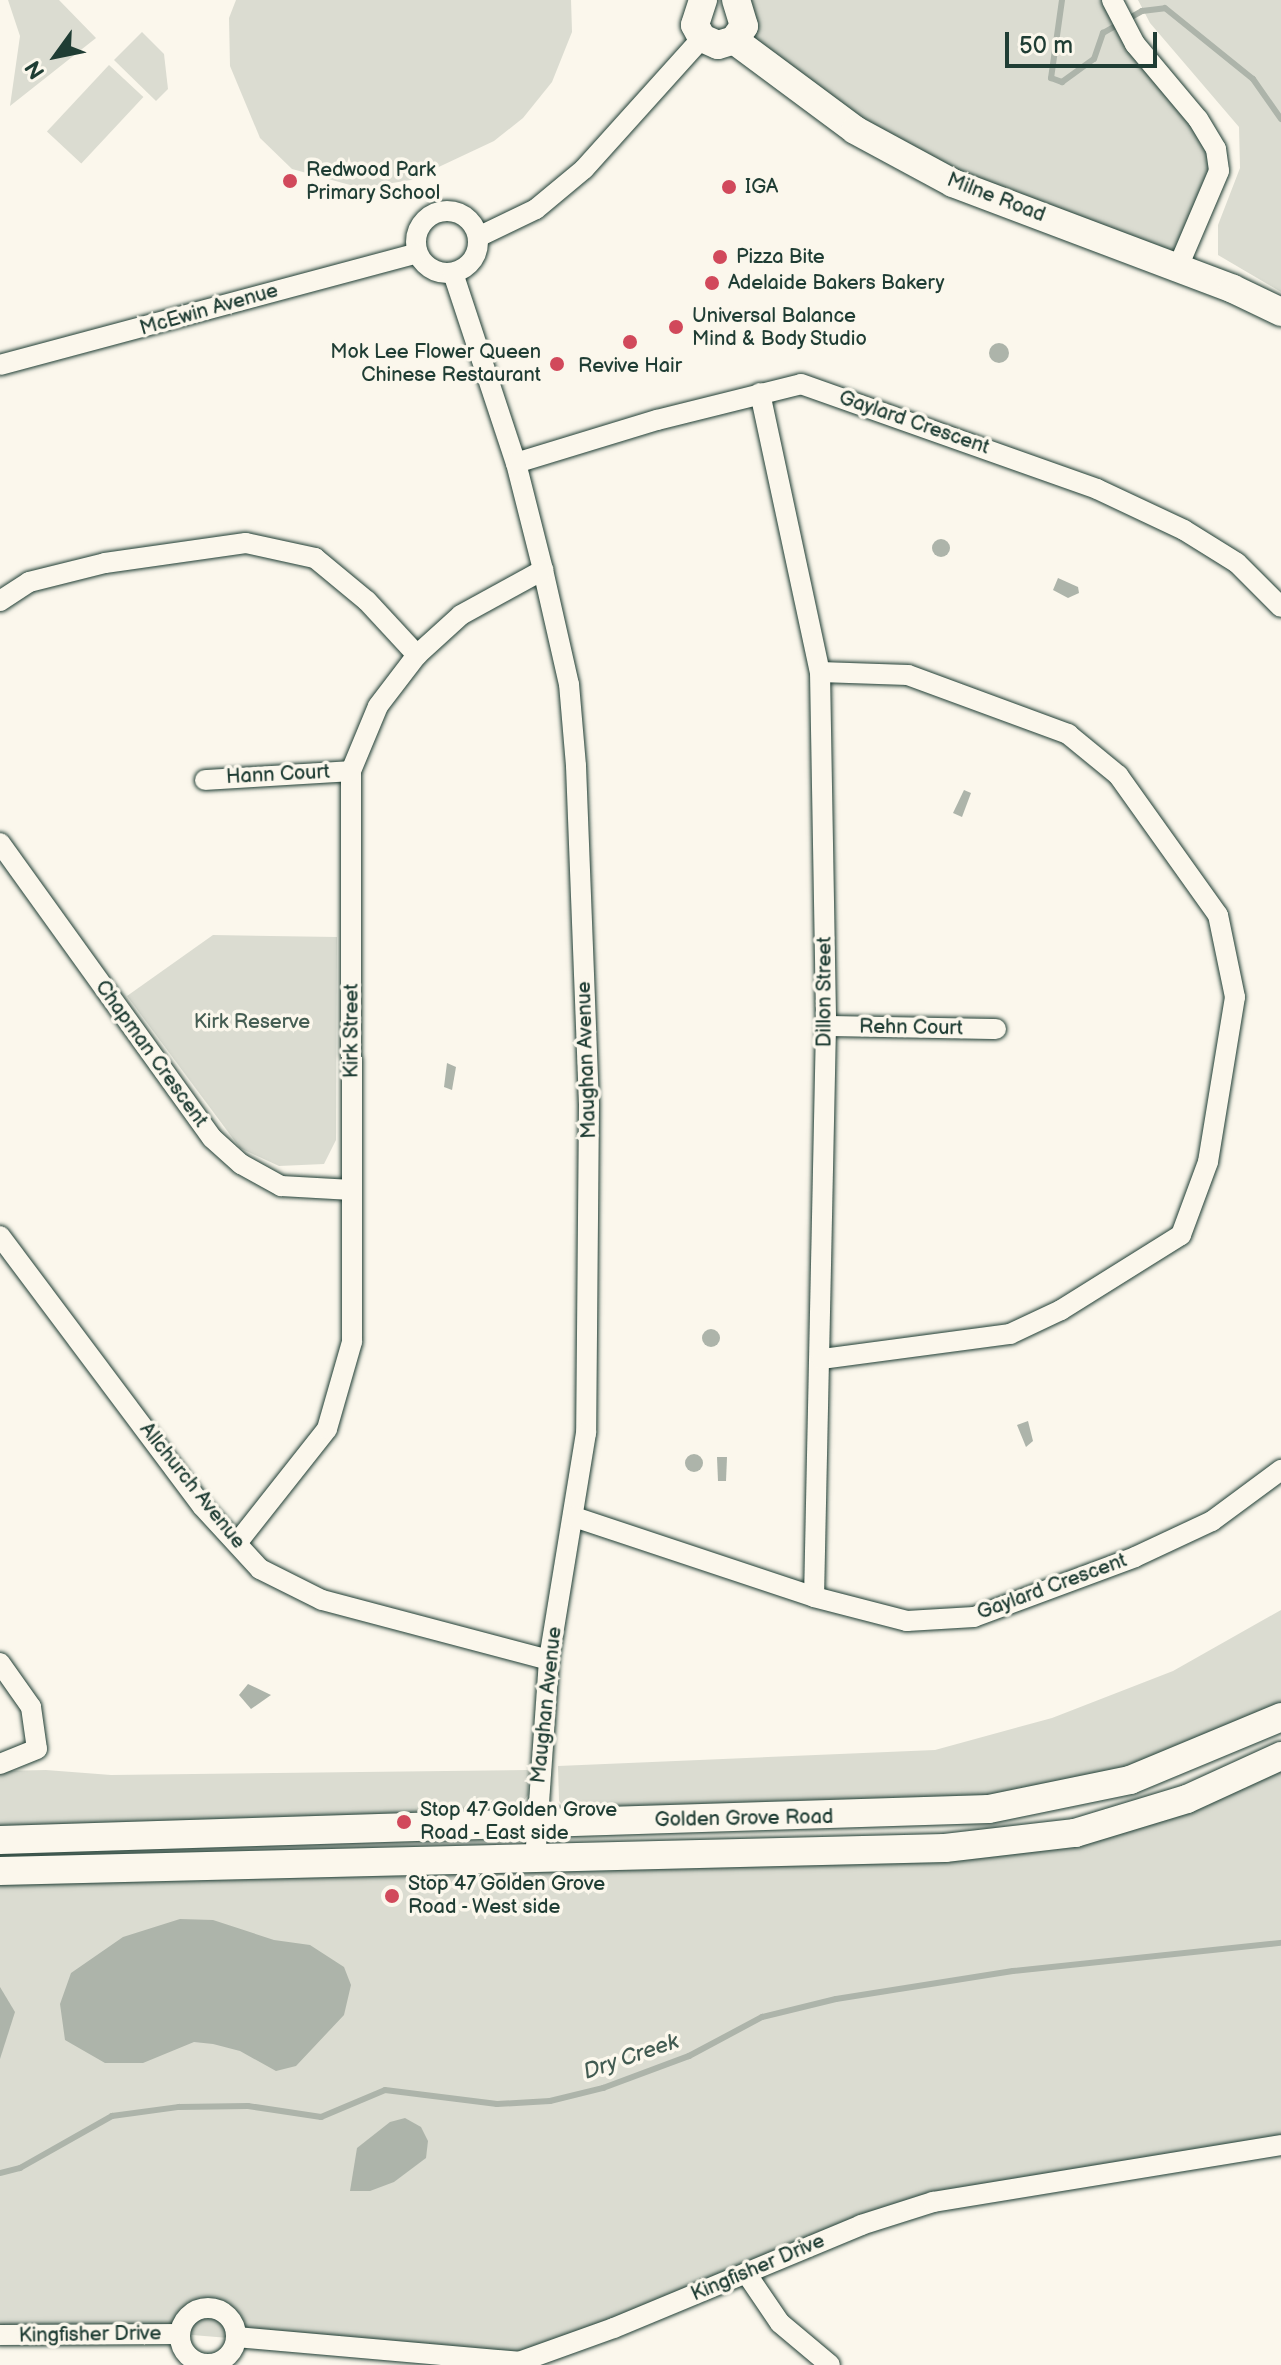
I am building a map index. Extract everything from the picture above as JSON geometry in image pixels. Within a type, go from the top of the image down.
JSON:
[{"type":"main road","points":[[699,1],[694,18],[702,38],[718,45],[734,40],[745,17],[736,0]]},
{"type":"main road","name":"Milne Road","points":[[734,40],[800,93],[896,154],[953,183],[1178,267],[1281,312]]},
{"type":"main road","name":"Golden Grove Road","points":[[0,1840],[989,1809],[1130,1780],[1281,1717]]},
{"type":"main road","name":"Golden Grove Road","points":[[0,1871],[535,1861],[945,1848],[1075,1833],[1187,1799],[1281,1756]]},
{"type":"street","points":[[1113,4],[1135,44],[1216,149],[1219,171],[1178,267]]},
{"type":"street","points":[[478,237],[536,209],[584,169],[702,38]]},
{"type":"street","points":[[439,212],[468,218],[478,237],[470,264],[453,273],[435,272],[417,253],[422,223],[439,212]]},
{"type":"street","name":"McEwin Avenue","points":[[0,365],[417,253]]},
{"type":"street","name":"Maughan Avenue","points":[[453,273],[516,463],[569,684],[589,1104],[586,1433],[549,1660],[535,1861]]},
{"type":"street","name":"Gaylard Crescent","points":[[516,463],[801,384],[1097,489],[1184,530],[1237,563],[1281,607]]},
{"type":"street","name":"Dillon Street","points":[[760,393],[820,672],[826,1026],[822,1359],[814,1597]]},
{"type":"street","points":[[0,601],[29,582],[105,563],[246,543],[315,558],[367,601],[417,655]]},
{"type":"street","name":"Kirk Street","points":[[237,1543],[327,1429],[352,1342],[351,771],[378,706],[417,655],[461,615],[543,570]]},
{"type":"street","points":[[820,672],[908,675],[1068,734],[1118,775],[1218,915],[1235,997],[1208,1162],[1181,1235],[1061,1310],[1010,1334],[822,1359]]},
{"type":"street","name":"Hann Court","points":[[205,780],[351,771]]},
{"type":"street","name":"Chapman Crescent","points":[[0,843],[212,1138],[241,1164],[281,1186],[352,1190]]},
{"type":"street","name":"Rehn Court","points":[[826,1026],[996,1029]]},
{"type":"street","name":"Allchurch Avenue","points":[[0,1236],[202,1506],[260,1569],[322,1600],[549,1660]]},
{"type":"street","name":"Gaylard Crescent","points":[[574,1517],[814,1597],[907,1621],[974,1617],[1135,1557],[1212,1521],[1281,1470]]},
{"type":"street","points":[[0,1663],[31,1707],[37,1749],[0,1764]]},
{"type":"street","name":"Kingfisher Drive","points":[[236,2337],[519,2364],[861,2225],[933,2202],[1281,2145]]},
{"type":"street","points":[[746,2273],[780,2323],[830,2365]]},
{"type":"street","points":[[204,2308],[223,2312],[236,2337],[224,2360],[207,2364],[190,2358],[180,2334],[188,2316],[204,2308]]},
{"type":"street","name":"Kingfisher Drive","points":[[0,2335],[180,2334]]},
{"type":"green space","points":[[8,0],[59,0],[96,38],[10,106],[20,36]]},
{"type":"green space","points":[[236,0],[571,0],[572,32],[552,82],[523,118],[494,141],[411,180],[361,188],[292,169],[260,138],[230,66],[229,18]]},
{"type":"green space","points":[[736,0],[1112,0],[1216,149],[1178,267],[953,183],[740,34]]},
{"type":"green space","points":[[1138,0],[1281,0],[1281,292],[1218,255],[1218,225],[1240,168],[1239,127],[1150,23]]},
{"type":"green space","points":[[142,32],[164,54],[168,89],[156,101],[114,60]]},
{"type":"green space","points":[[109,65],[143,97],[81,164],[47,132]]},
{"type":"green space","name":"Kirk Reserve","points":[[213,935],[337,937],[336,1140],[324,1164],[279,1166],[240,1148],[127,996]]},
{"type":"green space","points":[[1281,1610],[1281,1705],[1128,1770],[989,1800],[566,1808],[559,1801],[558,1766],[935,1750],[1052,1718],[1173,1671]]},
{"type":"green space","points":[[1281,1756],[1281,2145],[933,2202],[519,2362],[180,2334],[0,2335],[0,1870],[1075,1833]]},
{"type":"green space","points":[[46,1770],[111,1775],[529,1770],[528,1795],[515,1812],[0,1830],[0,1771]]},
{"type":"shaded area","points":[[999,343],[1006,346],[1009,353],[1006,360],[999,363],[992,360],[989,353],[992,346]]},
{"type":"shaded area","points":[[941,539],[950,548],[941,557],[932,548]]},
{"type":"shaded area","points":[[1058,578],[1078,587],[1079,593],[1068,598],[1053,590]]},
{"type":"shaded area","points":[[964,790],[971,793],[962,817],[953,813]]},
{"type":"shaded area","points":[[447,1063],[456,1067],[452,1090],[444,1087]]},
{"type":"shaded area","points":[[707,1329],[715,1329],[720,1338],[718,1345],[707,1347],[702,1342],[702,1334]]},
{"type":"shaded area","points":[[1028,1421],[1033,1441],[1026,1447],[1017,1425]]},
{"type":"shaded area","points":[[694,1454],[703,1463],[694,1472],[685,1463]]},
{"type":"shaded area","points":[[717,1457],[727,1457],[726,1481],[718,1481]]},
{"type":"shaded area","points":[[248,1684],[271,1695],[251,1709],[239,1695]]},
{"type":"shaded area","points":[[180,1919],[213,1920],[274,1940],[310,1945],[344,1967],[351,1985],[344,2015],[296,2066],[276,2071],[240,2051],[213,2044],[194,2042],[143,2063],[105,2063],[65,2040],[60,2004],[71,1973],[123,1937]]},
{"type":"shaded area","points":[[0,1987],[15,2012],[0,2059]]},
{"type":"shaded area","points":[[405,2118],[421,2127],[428,2141],[426,2158],[394,2182],[370,2191],[350,2191],[357,2148],[390,2122]]},
{"type":"waterway","name":"Dry Creek","points":[[1062,0],[1051,78],[1062,82],[1094,59],[1103,33],[1142,11],[1165,8],[1253,79],[1281,119]]},
{"type":"waterway","name":"Dry Creek","points":[[0,2173],[20,2168],[112,2116],[179,2107],[248,2106],[321,2117],[385,2090],[497,2104],[550,2101],[603,2088],[689,2056],[762,2017],[836,1999],[1013,1971],[1281,1943]]},
{"type":"place","name":"Redwood Park Primary School","points":[[290,181]]},
{"type":"place","name":"IGA","points":[[729,187]]},
{"type":"place","name":"Pizza Bite","points":[[720,257]]},
{"type":"place","name":"Adelaide Bakers Bakery","points":[[712,283]]},
{"type":"place","name":"Universal Balance Mind & Body Studio","points":[[676,327]]},
{"type":"place","name":"Revive Hair","points":[[630,342]]},
{"type":"place","name":"Mok Lee Flower Queen Chinese Restaurant","points":[[557,364]]},
{"type":"place","name":"Stop 47 Golden Grove Road - East side","points":[[404,1822]]},
{"type":"place","name":"Stop 47 Golden Grove Road - West side","points":[[392,1896]]}]
